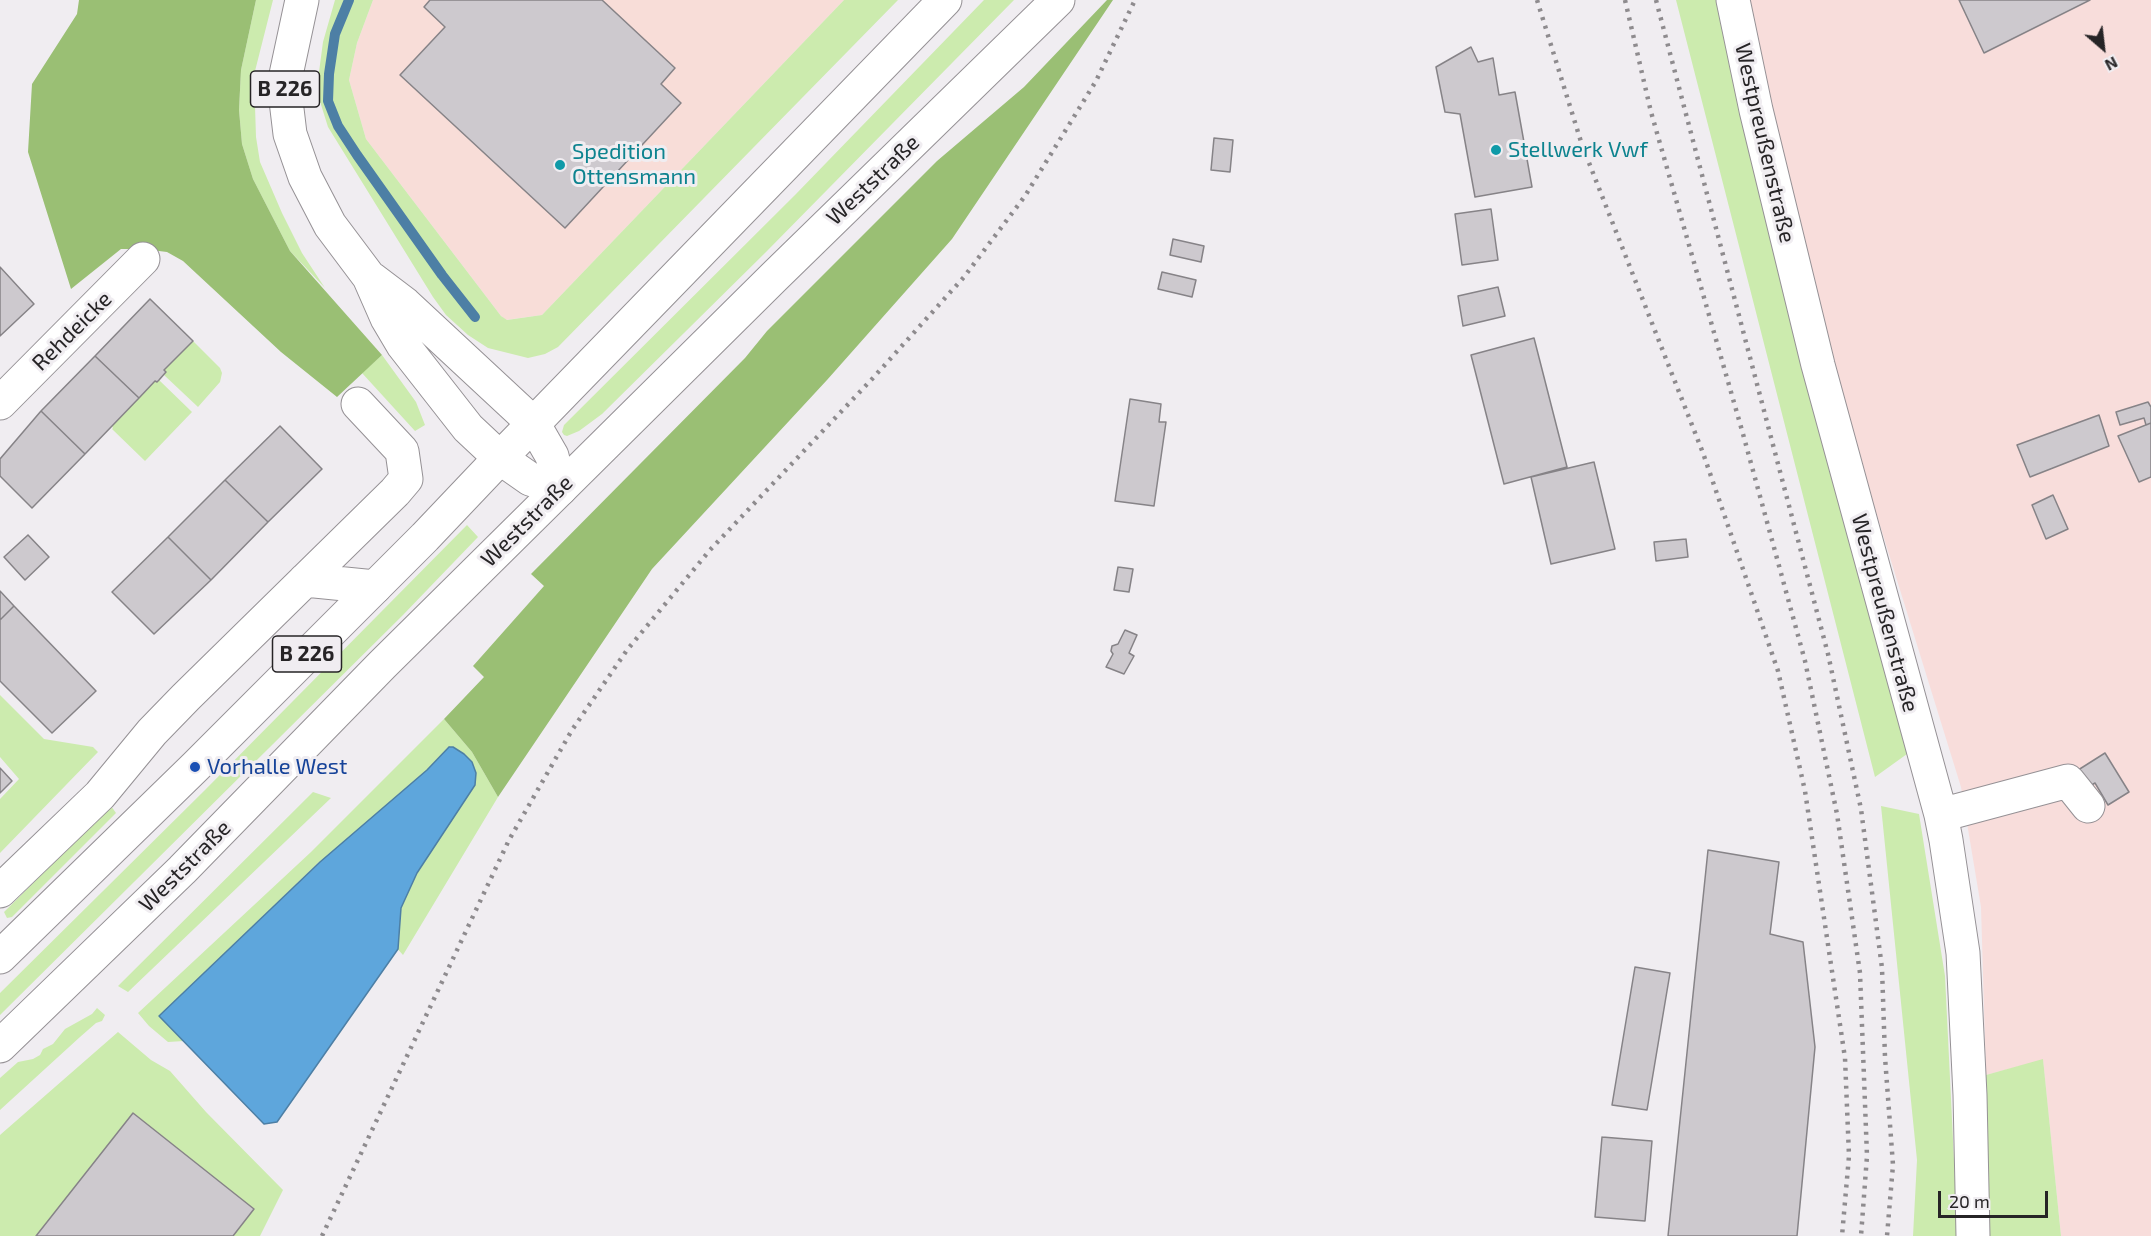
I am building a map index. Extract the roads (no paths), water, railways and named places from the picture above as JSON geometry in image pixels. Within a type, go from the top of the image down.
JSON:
[{"type":"street","name":"B 226","points":[[0,957],[113,849],[500,458],[468,428],[403,345],[387,318],[369,277],[330,225],[305,177],[290,134],[284,84],[302,0]]},
{"type":"street","points":[[560,489],[530,479],[500,458],[945,0]]},
{"type":"street","name":"Weststraße","points":[[0,1046],[182,870],[382,665],[774,276],[1058,0]]},
{"type":"street","name":"Westpreußenstraße","points":[[1732,0],[1818,365],[1941,816],[1963,953],[1970,1095],[1973,1236]]},
{"type":"street","name":"Rehdeicke","points":[[0,402],[143,259]]},
{"type":"street","name":"B 226","points":[[369,277],[405,304],[503,392],[533,423],[552,456],[560,489]]},
{"type":"street","points":[[0,891],[100,795],[152,732],[395,492],[405,479],[402,451],[358,404]]},
{"type":"street","points":[[305,580],[375,586]]},
{"type":"street","points":[[1941,816],[2068,780],[2088,806]]},
{"type":"water","points":[[449,747],[464,754],[472,762],[476,773],[475,785],[417,873],[401,908],[398,949],[277,1122],[264,1124],[159,1016],[320,862],[427,770]]},
{"type":"waterway","points":[[349,0],[335,34],[329,74],[328,101],[338,126],[357,155],[442,275],[475,317]]},
{"type":"railway","points":[[322,1236],[509,840],[572,730],[627,650],[710,550],[873,378],[964,277],[1025,196],[1096,81],[1135,0]]},
{"type":"railway","points":[[1537,0],[1582,145],[1703,453],[1778,671],[1805,791],[1845,1058],[1849,1156],[1842,1236]]},
{"type":"railway","points":[[1625,0],[1651,112],[1805,661],[1837,814],[1860,973],[1867,1156],[1861,1236]]},
{"type":"railway","points":[[1656,0],[1828,654],[1861,809],[1882,968],[1885,1057],[1893,1165],[1887,1236]]},
{"type":"place","name":"Stellwerk Vwf","points":[[1496,150]]},
{"type":"place","name":"Spedition Ottensmann","points":[[560,165]]},
{"type":"place","name":"Vorhalle West","points":[[195,767]]}]
